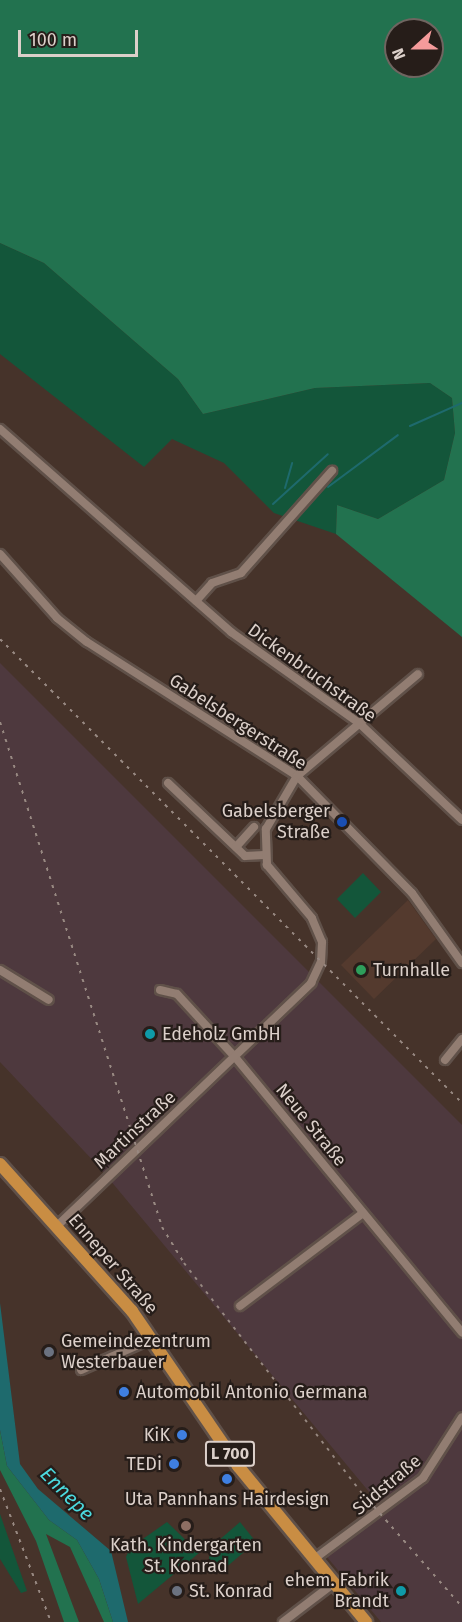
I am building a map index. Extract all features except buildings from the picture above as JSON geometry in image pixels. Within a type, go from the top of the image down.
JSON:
[{"type":"main road","name":"Enneper Straße","points":[[0,1164],[57,1226],[152,1339],[234,1460],[366,1622]]},
{"type":"street","name":"Dickenbruchstraße","points":[[0,429],[196,601],[358,723],[462,820]]},
{"type":"street","points":[[196,601],[212,583],[241,573],[332,471]]},
{"type":"street","name":"Gabelsbergerstraße","points":[[0,554],[57,618],[87,642],[297,776],[411,893],[462,963]]},
{"type":"street","points":[[168,783],[245,856],[264,855],[266,829],[297,776],[418,674]]},
{"type":"street","points":[[236,847],[254,827]]},
{"type":"street","name":"Martinstraße","points":[[57,1226],[311,983],[321,962],[322,942],[312,918],[264,855]]},
{"type":"street","points":[[0,970],[49,1000]]},
{"type":"street","points":[[160,990],[177,994],[235,1057]]},
{"type":"street","points":[[445,1060],[462,1040]]},
{"type":"street","name":"Neue Straße","points":[[235,1057],[462,1332]]},
{"type":"street","points":[[240,1306],[363,1213]]},
{"type":"street","points":[[81,1370],[152,1339]]},
{"type":"street","name":"Südstraße","points":[[314,1559],[423,1478],[462,1417]]},
{"type":"street","points":[[283,1622],[334,1583]]},
{"type":"shaded area","points":[[0,663],[462,1125],[462,1622],[381,1622],[322,1551],[380,1505],[100,1168],[0,1062]]},
{"type":"shaded area","points":[[408,900],[436,939],[374,999],[341,965]]},
{"type":"green space","points":[[0,0],[462,0],[462,637],[336,534],[337,505],[378,519],[444,480],[455,433],[452,398],[430,383],[315,388],[203,414],[178,379],[44,263],[0,243]]},
{"type":"green space","points":[[0,243],[44,263],[178,379],[203,414],[315,388],[430,383],[452,398],[455,433],[444,480],[378,519],[337,505],[336,534],[274,513],[224,463],[172,439],[144,467],[0,354]]},
{"type":"green space","points":[[363,873],[381,892],[355,918],[337,899]]},
{"type":"green space","points":[[0,1430],[7,1466],[49,1520],[77,1540],[99,1579],[113,1622],[104,1622],[70,1547],[46,1534],[79,1622],[64,1622],[36,1541],[0,1470]]},
{"type":"green space","points":[[0,1514],[27,1591],[21,1593],[0,1559]]},
{"type":"green space","points":[[167,1522],[199,1553],[138,1604],[126,1557],[130,1548]]},
{"type":"green space","points":[[240,1522],[256,1542],[224,1569],[216,1568],[209,1560],[210,1548]]},
{"type":"water","points":[[0,1303],[20,1464],[38,1489],[111,1551],[128,1622],[113,1622],[99,1579],[77,1540],[49,1520],[7,1466],[0,1430]]},
{"type":"waterway","points":[[410,426],[462,403]]},
{"type":"waterway","points":[[328,487],[398,435]]},
{"type":"waterway","points":[[273,504],[328,454]]},
{"type":"waterway","points":[[285,488],[292,463]]},
{"type":"railway","points":[[0,639],[462,1103]]},
{"type":"railway","points":[[0,722],[162,1227],[184,1263],[362,1493],[462,1607]]},
{"type":"railway","points":[[0,1489],[51,1622]]},
{"type":"place","name":"Gabelsberger Straße","points":[[342,822]]},
{"type":"place","name":"Turnhalle","points":[[361,970]]},
{"type":"place","name":"Edeholz GmbH","points":[[150,1034]]},
{"type":"place","name":"Gemeindezentrum Westerbauer","points":[[49,1352]]},
{"type":"place","name":"Automobil Antonio Germana","points":[[124,1392]]},
{"type":"place","name":"KiK","points":[[182,1435]]},
{"type":"place","name":"TEDi","points":[[174,1464]]},
{"type":"place","name":"Uta Pannhans Hairdesign","points":[[227,1479]]},
{"type":"place","name":"Kath. Kindergarten St. Konrad","points":[[186,1526]]},
{"type":"place","name":"St. Konrad","points":[[177,1591]]},
{"type":"place","name":"ehem. Fabrik Brandt","points":[[401,1591]]},
{"type":"water label","name":"Ennepe","points":[[67,1494]]}]
